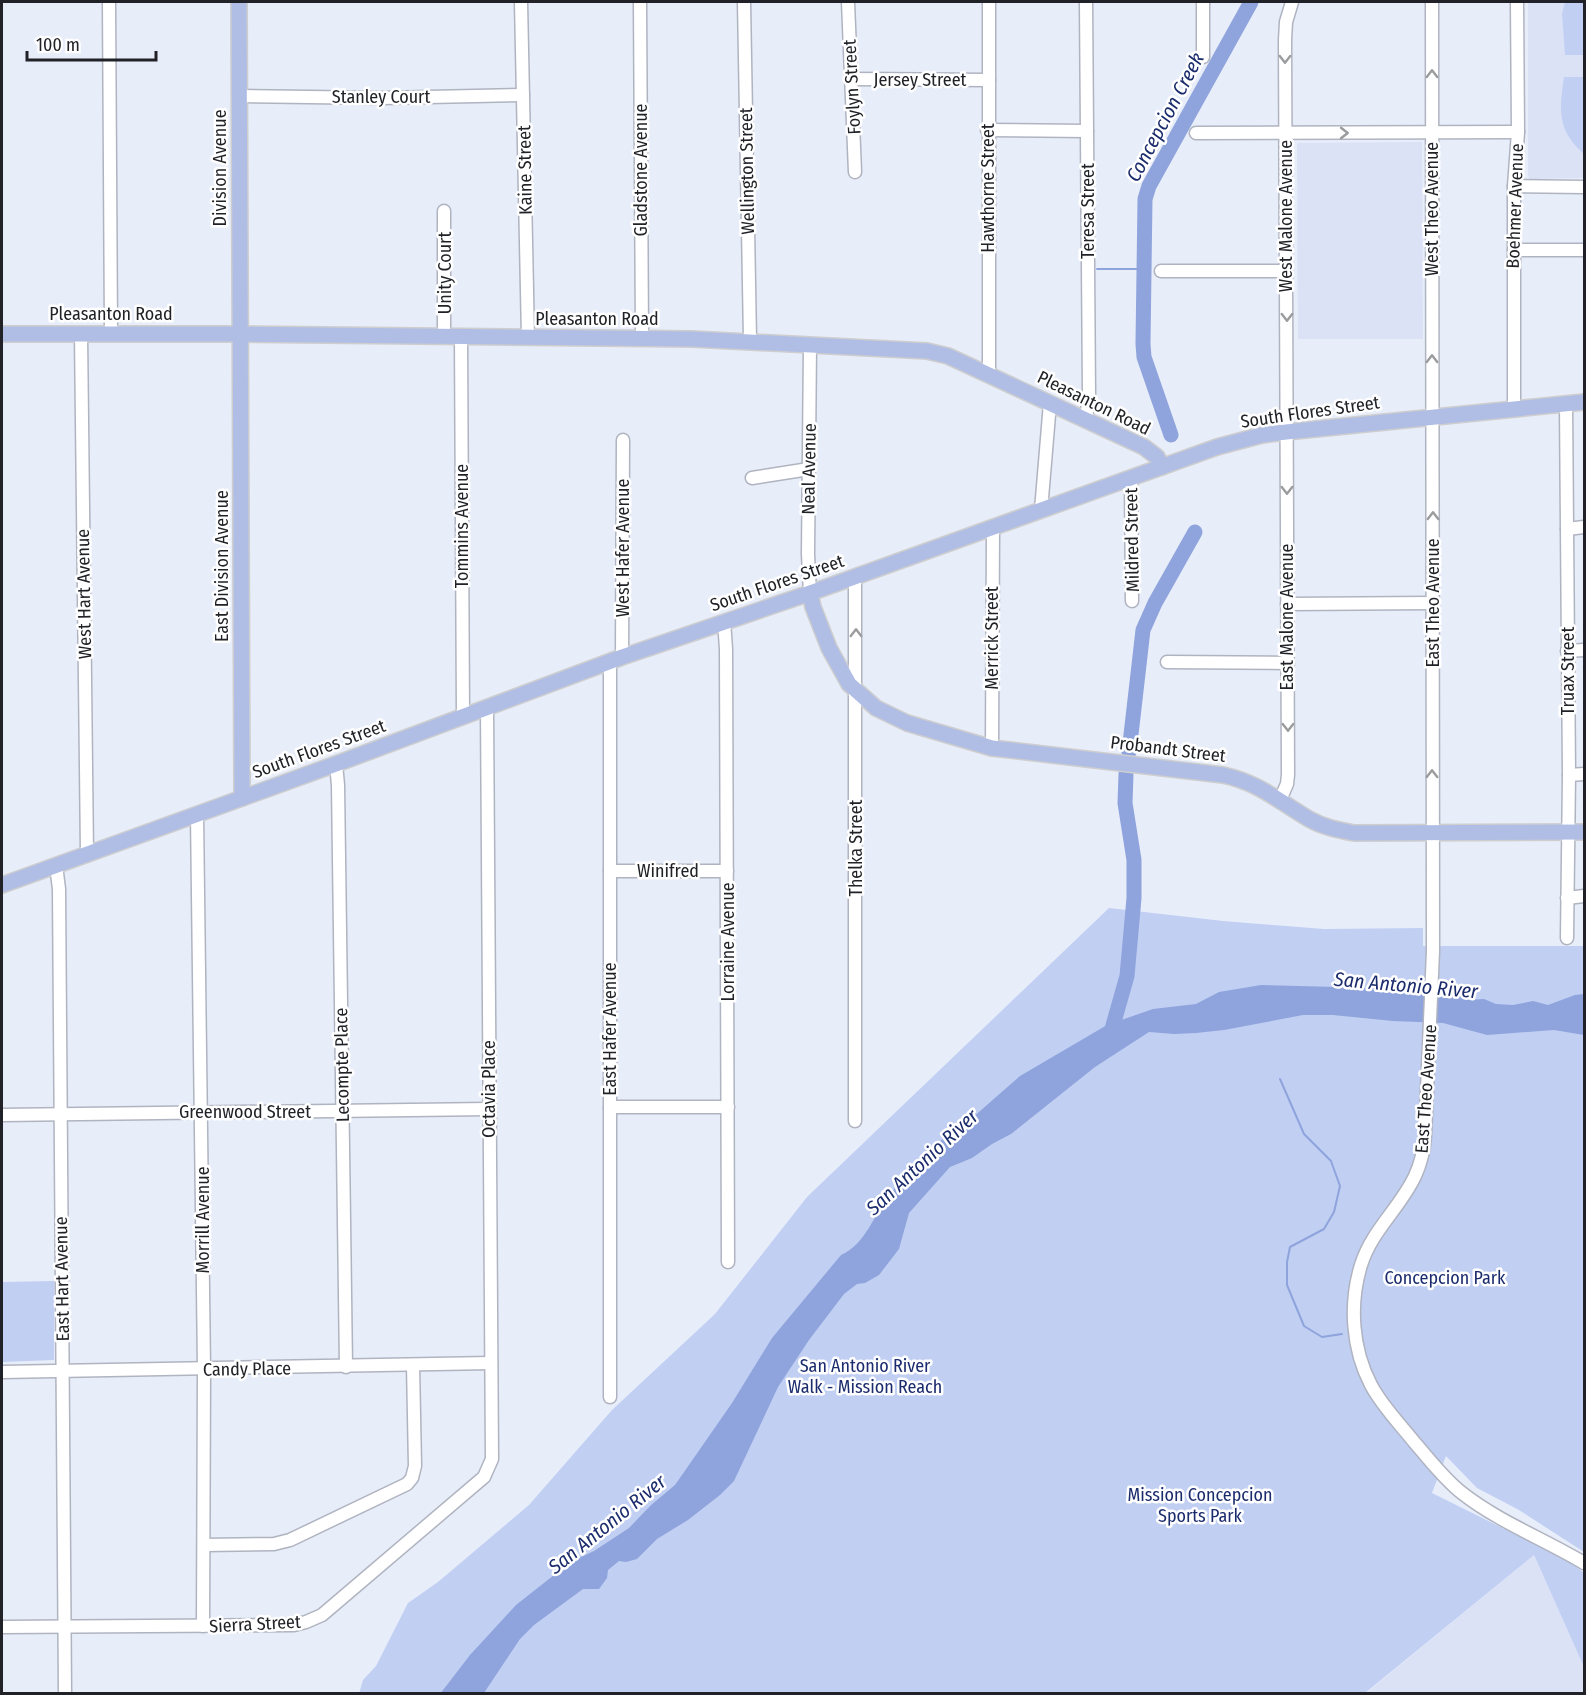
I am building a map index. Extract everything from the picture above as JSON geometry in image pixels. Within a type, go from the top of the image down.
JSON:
[{"type":"main road","name":"Division Avenue","points":[[239,2],[240,334]]},
{"type":"main road","name":"Pleasanton Road","points":[[2,334],[240,334],[750,340],[936,352],[1144,447],[1157,458],[1162,466]]},
{"type":"main road","name":"East Division Avenue","points":[[240,334],[242,798]]},
{"type":"main road","name":"South Flores Street","points":[[2,885],[724,621],[1230,443],[1286,432],[1584,402]]},
{"type":"main road","name":"Probandt Street","points":[[810,592],[813,607],[840,670],[856,691],[876,708],[907,723],[992,748],[1223,775],[1253,784],[1310,819],[1335,829],[1354,832],[1432,833],[1584,832]]},
{"type":"street","points":[[109,2],[111,334]]},
{"type":"street","name":"Kaine Street","points":[[521,2],[528,338]]},
{"type":"street","name":"Gladstone Avenue","points":[[640,2],[642,338]]},
{"type":"street","name":"Wellington Street","points":[[744,2],[750,340]]},
{"type":"street","name":"Foylyn Street","points":[[848,2],[855,172]]},
{"type":"street","name":"Hawthorne Street","points":[[989,2],[987,130],[989,375]]},
{"type":"street","name":"Teresa Street","points":[[1086,2],[1089,395],[1086,420]]},
{"type":"street","points":[[1203,2],[1203,57]]},
{"type":"street","name":"West Malone Avenue","points":[[1286,432],[1285,40],[1292,2]]},
{"type":"street","name":"West Theo Avenue","points":[[1432,2],[1433,417]]},
{"type":"street","name":"Boehmer Avenue","points":[[1514,410],[1514,186],[1518,132],[1517,2]]},
{"type":"street","name":"Jersey Street","points":[[851,80],[989,80]]},
{"type":"street","name":"Stanley Court","points":[[239,96],[382,98],[524,96]]},
{"type":"street","points":[[987,130],[1087,131]]},
{"type":"street","points":[[1196,133],[1518,132]]},
{"type":"street","points":[[1514,186],[1584,187]]},
{"type":"street","name":"Unity Court","points":[[444,211],[444,336]]},
{"type":"street","points":[[1514,250],[1584,250]]},
{"type":"street","points":[[1161,271],[1287,271]]},
{"type":"street","name":"West Hart Avenue","points":[[81,334],[87,854]]},
{"type":"street","name":"Tommins Avenue","points":[[461,336],[463,716]]},
{"type":"street","name":"Neal Avenue","points":[[810,345],[808,554],[810,592]]},
{"type":"street","points":[[1041,510],[1050,403]]},
{"type":"street","name":"Truax Street","points":[[1566,404],[1569,775],[1567,938]]},
{"type":"street","name":"East Theo Avenue","points":[[1433,417],[1433,951],[1425,1136],[1420,1164],[1407,1190],[1368,1247],[1356,1286],[1355,1336],[1371,1385],[1386,1407],[1435,1466],[1460,1492],[1510,1523],[1584,1563]]},
{"type":"street","name":"East Malone Avenue","points":[[1280,800],[1288,775],[1286,432]]},
{"type":"street","name":"West Hafer Avenue","points":[[616,660],[623,440]]},
{"type":"street","points":[[752,478],[809,469]]},
{"type":"street","name":"Mildred Street","points":[[1131,478],[1132,601]]},
{"type":"street","name":"Merrick Street","points":[[992,748],[993,527]]},
{"type":"street","points":[[1567,528],[1584,527]]},
{"type":"street","name":"Thelka Street","points":[[855,576],[855,1121]]},
{"type":"street","points":[[1287,604],[1432,603]]},
{"type":"street","name":"Lorraine Avenue","points":[[724,621],[726,649],[728,1262]]},
{"type":"street","points":[[1568,651],[1584,650]]},
{"type":"street","name":"East Hafer Avenue","points":[[610,1397],[610,871],[616,660]]},
{"type":"street","points":[[1167,662],[1288,663]]},
{"type":"street","name":"Octavia Place","points":[[487,707],[492,1363],[492,1459],[489,1470]]},
{"type":"street","name":"Lecompte Place","points":[[336,764],[346,1367]]},
{"type":"street","points":[[1569,775],[1584,774]]},
{"type":"street","name":"Morrill Avenue","points":[[198,814],[204,1369],[203,1626]]},
{"type":"street","name":"East Hart Avenue","points":[[56,866],[59,889],[65,1694]]},
{"type":"street","name":"Winifred","points":[[610,871],[727,872]]},
{"type":"street","points":[[1567,898],[1584,897]]},
{"type":"street","points":[[610,1107],[728,1107]]},
{"type":"street","name":"Greenwood Street","points":[[2,1115],[489,1110]]},
{"type":"street","name":"Candy Place","points":[[2,1372],[492,1363]]},
{"type":"street","points":[[204,1545],[274,1544],[291,1540],[407,1484],[412,1478],[415,1466],[413,1365]]},
{"type":"street","name":"Sierra Street","points":[[2,1627],[294,1625],[306,1622],[322,1615],[484,1477],[489,1470]]},
{"type":"shaded area","points":[[1528,2],[1584,2],[1584,178],[1530,179],[1528,176]]},
{"type":"shaded area","points":[[1422,142],[1423,339],[1298,339],[1297,143]]},
{"type":"shaded area","points":[[1534,1555],[1584,1667],[1584,1693],[1365,1694]]},
{"type":"green space","points":[[1565,2],[1584,2],[1584,55],[1565,55],[1562,14]]},
{"type":"green space","points":[[1564,77],[1584,77],[1584,154],[1564,128],[1561,100]]},
{"type":"green space","points":[[1109,908],[1223,921],[1324,929],[1423,928],[1423,946],[1584,946],[1584,1552],[1519,1510],[1477,1488],[1446,1456],[1432,1493],[1569,1561],[1584,1573],[1584,1667],[1534,1555],[1365,1693],[359,1694],[363,1680],[376,1666],[408,1603],[438,1582],[529,1505],[612,1410],[715,1314],[807,1197]]},
{"type":"green space","points":[[54,1281],[54,1360],[2,1362],[2,1282]]},
{"type":"water","name":"San Antonio River","points":[[1261,985],[1415,989],[1441,997],[1459,995],[1467,1000],[1484,999],[1496,1004],[1513,1005],[1533,1001],[1548,1005],[1584,994],[1584,1035],[1554,1030],[1487,1035],[1443,1023],[1333,1015],[1303,1015],[1196,1033],[1149,1032],[1095,1067],[1011,1134],[972,1158],[950,1167],[909,1213],[899,1249],[879,1275],[865,1283],[857,1284],[844,1294],[809,1340],[778,1387],[734,1481],[720,1495],[688,1520],[657,1539],[637,1559],[619,1561],[608,1570],[607,1578],[599,1589],[583,1589],[534,1625],[520,1639],[484,1693],[440,1694],[470,1655],[516,1605],[554,1575],[629,1528],[675,1485],[732,1403],[772,1338],[841,1255],[857,1244],[897,1186],[949,1133],[955,1133],[1020,1076],[1107,1025],[1153,1009],[1196,1004],[1219,992]]},
{"type":"waterway","name":"Concepcion Creek","points":[[1171,435],[1144,357],[1145,199],[1149,186],[1251,2]]},
{"type":"waterway","points":[[1097,269],[1143,269]]},
{"type":"waterway","name":"Concepcion Creek","points":[[1129,752],[1143,630],[1155,603],[1195,532]]},
{"type":"waterway","name":"Concepcion Creek","points":[[1108,1043],[1127,976],[1134,898],[1134,860],[1125,803],[1126,774]]},
{"type":"waterway","points":[[1280,1079],[1304,1134],[1331,1161],[1340,1186],[1334,1212],[1324,1229],[1290,1247],[1287,1262],[1287,1285],[1304,1326],[1322,1337],[1342,1334]]},
{"type":"park label","name":"Concepcion Park","points":[[1445,1278]]},
{"type":"park label","name":"San Antonio River Walk - Mission Reach","points":[[865,1376]]},
{"type":"park label","name":"Mission Concepcion Sports Park","points":[[1200,1505]]}]
